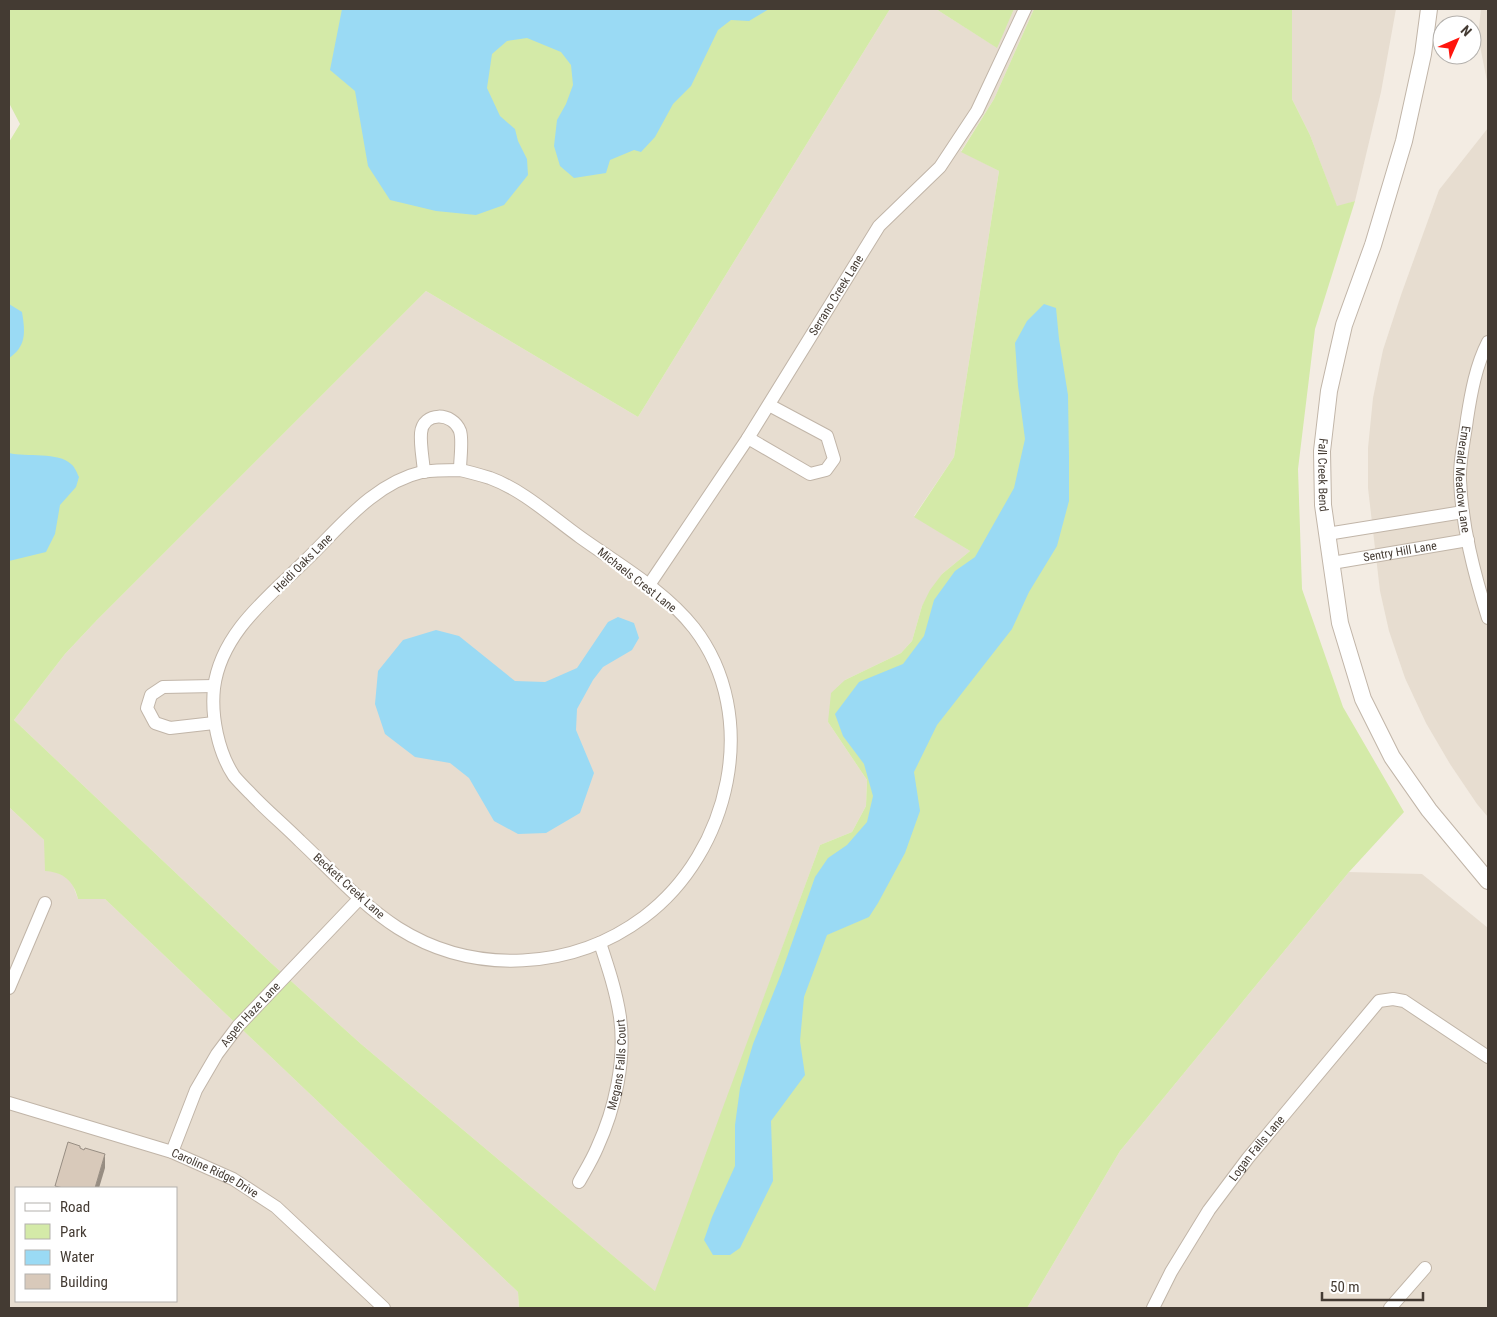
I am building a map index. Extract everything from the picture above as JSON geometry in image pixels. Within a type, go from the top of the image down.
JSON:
[{"type":"street","name":"Serrano Creek Lane","points":[[649,585],[748,438],[879,226],[940,167],[977,111],[1025,9]]},
{"type":"street","name":"Fall Creek Bend","points":[[1429,9],[1423,54],[1404,141],[1373,246],[1344,325],[1329,391],[1322,451],[1323,505],[1340,623],[1363,699],[1392,757],[1430,810],[1488,881]]},
{"type":"street","name":"Emerald Meadow Lane","points":[[1488,342],[1481,356],[1469,404],[1460,478],[1468,540],[1477,582],[1488,618]]},
{"type":"street","points":[[748,438],[810,474],[826,470],[834,459],[827,436],[769,404]]},
{"type":"street","points":[[424,472],[421,432],[424,423],[434,416],[446,416],[455,423],[460,432],[460,470]]},
{"type":"street","name":"Michaels Crest Lane","points":[[424,472],[460,470],[492,479],[520,494],[649,585],[674,605],[695,630],[710,653],[722,682],[728,711],[730,740],[729,772],[723,800],[714,827],[686,875],[668,896],[648,915],[626,930],[600,943]]},
{"type":"street","name":"Heidi Oaks Lane","points":[[213,706],[214,686],[220,662],[229,640],[248,618],[360,506],[382,490],[404,478],[424,472]]},
{"type":"street","points":[[1327,534],[1463,512]]},
{"type":"street","name":"Sentry Hill Lane","points":[[1332,563],[1468,540]]},
{"type":"street","points":[[214,686],[163,687],[151,695],[147,708],[155,723],[170,728],[214,723]]},
{"type":"street","name":"Beckett Creek Lane","points":[[213,706],[214,723],[224,756],[234,776],[360,898],[382,917],[402,930],[434,947],[471,958],[503,961],[538,960],[570,955],[600,943]]},
{"type":"street","name":"Aspen Haze Lane","points":[[172,1152],[196,1090],[217,1054],[238,1026],[360,898]]},
{"type":"street","points":[[9,988],[45,903]]},
{"type":"street","name":"Megans Falls Court","points":[[579,1182],[597,1148],[607,1122],[617,1086],[621,1051],[620,1018],[612,979],[600,943]]},
{"type":"street","name":"Logan Falls Lane","points":[[1153,1308],[1171,1272],[1209,1210],[1248,1158],[1379,1001],[1393,999],[1404,1001],[1488,1057]]},
{"type":"street","name":"Caroline Ridge Drive","points":[[9,1103],[172,1152],[233,1179],[276,1207],[384,1308]]},
{"type":"street","points":[[1390,1308],[1425,1268]]},
{"type":"shaded area","points":[[890,9],[936,9],[996,47],[1014,9],[1034,9],[994,99],[961,151],[999,171],[954,457],[914,516],[970,551],[942,574],[922,606],[912,641],[901,653],[845,680],[828,722],[867,780],[866,806],[852,832],[820,845],[656,1292],[361,1044],[271,963],[14,720],[65,654],[97,620],[426,291],[638,417]]},
{"type":"shaded area","points":[[1292,9],[1396,9],[1381,92],[1355,201],[1337,207],[1310,135],[1292,99]]},
{"type":"shaded area","points":[[1481,9],[1488,9],[1488,86],[1482,56],[1482,15],[1480,15]]},
{"type":"shaded area","points":[[1488,128],[1488,817],[1450,764],[1426,723],[1405,678],[1389,631],[1380,591],[1368,488],[1368,448],[1373,398],[1383,350],[1439,190]]},
{"type":"shaded area","points":[[9,807],[44,840],[56,872],[72,883],[78,899],[105,899],[518,1292],[519,1308],[9,1308]]},
{"type":"shaded area","points":[[1349,872],[1422,874],[1488,928],[1488,1308],[1027,1308],[1120,1151]]},
{"type":"green space","points":[[9,9],[890,9],[638,417],[426,291],[97,620],[65,654],[14,720],[271,963],[361,1044],[655,1291],[820,845],[852,832],[866,806],[867,780],[828,722],[831,693],[845,680],[901,653],[912,641],[922,606],[930,590],[942,574],[970,551],[914,517],[954,457],[999,171],[961,152],[994,99],[1034,9],[1292,9],[1292,99],[1310,135],[1337,206],[1355,201],[1315,329],[1298,469],[1302,589],[1343,707],[1404,812],[1349,872],[1120,1151],[1027,1308],[519,1308],[518,1292],[105,899],[78,899],[71,882],[57,873],[45,871],[44,840],[9,807],[9,142],[20,124],[9,103]]},
{"type":"green space","points":[[936,9],[1014,9],[997,48]]},
{"type":"water","points":[[342,9],[769,9],[749,21],[731,20],[718,30],[691,86],[673,104],[655,137],[641,152],[634,150],[610,160],[606,173],[574,178],[560,166],[554,146],[557,120],[566,104],[573,85],[571,65],[561,52],[527,38],[507,41],[492,54],[487,88],[500,116],[515,129],[518,141],[527,159],[528,175],[504,205],[476,215],[436,211],[390,200],[368,166],[355,91],[330,70]]},
{"type":"water","points":[[9,304],[22,312],[24,332],[22,343],[9,358]]},
{"type":"water","points":[[1044,304],[1056,308],[1068,395],[1069,501],[1057,546],[1029,592],[1012,629],[937,725],[914,772],[920,811],[905,853],[878,903],[869,917],[827,935],[804,997],[800,1041],[805,1075],[771,1121],[773,1181],[740,1248],[730,1255],[713,1255],[704,1240],[712,1217],[735,1166],[735,1125],[740,1088],[753,1044],[781,974],[815,877],[828,858],[847,845],[867,822],[873,796],[864,764],[843,736],[835,714],[859,682],[903,664],[924,636],[934,600],[955,571],[975,557],[1014,488],[1025,439],[1015,343],[1027,321]]},
{"type":"water","points":[[9,453],[51,456],[66,460],[76,470],[79,477],[76,487],[60,505],[55,534],[46,552],[9,561]]},
{"type":"water","points":[[618,617],[634,623],[639,638],[632,650],[603,667],[593,680],[577,709],[576,730],[594,773],[580,813],[546,833],[518,834],[494,821],[469,778],[450,763],[415,757],[385,734],[375,704],[378,671],[403,640],[436,630],[459,636],[515,681],[545,682],[577,668],[608,622]]},
{"type":"building","points":[[68,1142],[80,1146],[84,1150],[85,1148],[105,1154],[95,1187],[55,1186]]}]
